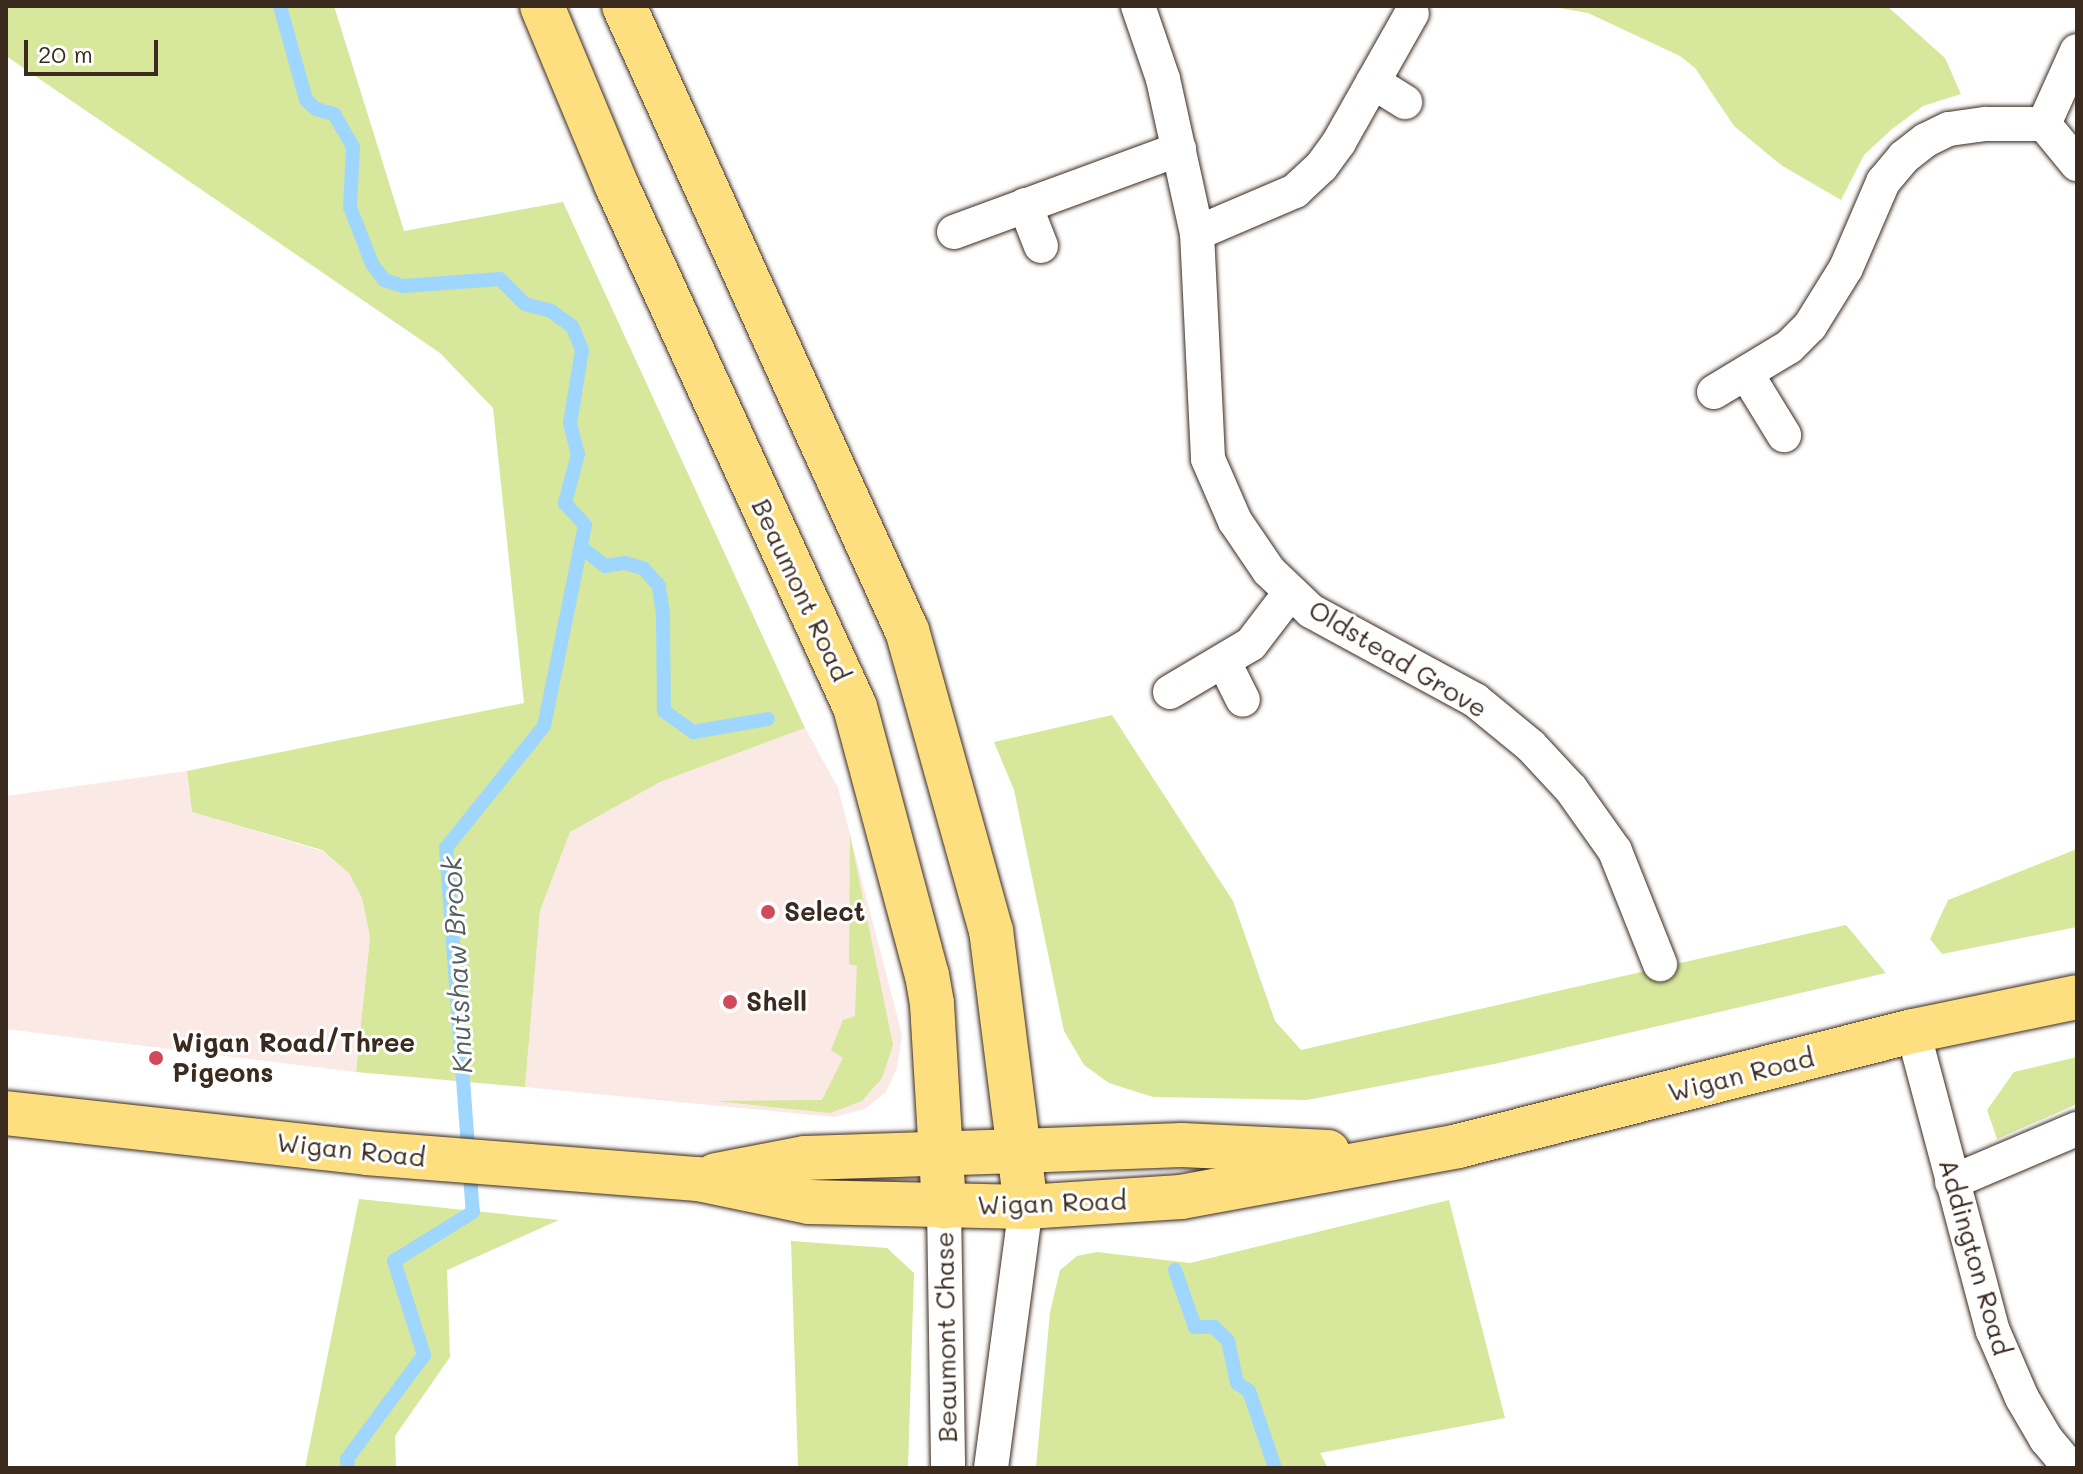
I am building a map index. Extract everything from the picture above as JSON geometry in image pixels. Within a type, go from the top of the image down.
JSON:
[{"type":"main road","name":"Beaumont Road","points":[[542,6],[616,184],[855,707],[927,975],[943,1153],[944,1207]]},
{"type":"main road","points":[[624,6],[907,631],[991,931],[1026,1207]]},
{"type":"main road","name":"Wigan Road","points":[[6,1113],[366,1153],[698,1179],[809,1202],[1026,1207],[1181,1197],[1458,1146],[1913,1031],[2077,997]]},
{"type":"main road","name":"Wigan Road","points":[[698,1179],[805,1158],[943,1153],[1182,1145],[1405,1155]]},
{"type":"street","name":"Oldstead Grove","points":[[1138,6],[1163,79],[1197,233],[1208,459],[1235,521],[1261,561],[1311,611],[1475,700],[1531,746],[1571,789],[1615,851],[1660,964]]},
{"type":"street","points":[[1197,233],[1295,191],[1321,167],[1339,142],[1412,13]]},
{"type":"street","points":[[2044,124],[2077,51]]},
{"type":"street","points":[[1373,82],[1405,102]]},
{"type":"street","points":[[1714,392],[1789,347],[1825,307],[1883,182],[1904,157],[1926,140],[1949,129],[1986,124],[2044,124]]},
{"type":"street","points":[[2044,124],[2077,164]]},
{"type":"street","points":[[954,232],[1179,149]]},
{"type":"street","points":[[1025,205],[1041,246]]},
{"type":"street","points":[[1746,373],[1784,435]]},
{"type":"street","name":"Oldstead Grove","points":[[1170,692],[1251,644],[1267,628],[1290,593]]},
{"type":"street","points":[[1224,662],[1243,700]]},
{"type":"street","name":"Addington Road","points":[[1913,1031],[1993,1331],[2006,1365],[2046,1439],[2070,1468]]},
{"type":"street","points":[[1952,1182],[2077,1129]]},
{"type":"street","name":"Beaumont Chase","points":[[944,1207],[948,1468]]},
{"type":"street","name":"Beaumont Chase","points":[[991,1468],[1026,1207]]},
{"type":"shaded area","points":[[805,728],[838,788],[902,1035],[897,1068],[886,1092],[865,1109],[834,1117],[525,1087],[540,911],[570,832],[660,782]]},
{"type":"shaded area","points":[[187,771],[192,812],[322,851],[349,872],[362,898],[370,937],[356,1072],[6,1029],[6,796]]},
{"type":"green space","points":[[6,6],[334,6],[404,231],[563,202],[805,728],[660,782],[570,832],[540,911],[525,1087],[356,1072],[370,937],[362,898],[349,873],[322,850],[192,812],[187,771],[524,703],[493,408],[440,353],[6,56]]},
{"type":"green space","points":[[1548,6],[1887,6],[1945,58],[1961,94],[1923,106],[1892,129],[1864,155],[1841,200],[1781,165],[1734,126],[1695,68],[1680,56],[1588,13]]},
{"type":"green space","points":[[1112,715],[1233,901],[1275,1021],[1301,1050],[1846,925],[1886,973],[1504,1062],[1307,1100],[1153,1097],[1109,1083],[1084,1065],[1064,1031],[1014,790],[994,742]]},
{"type":"green space","points":[[850,835],[893,1045],[882,1078],[862,1101],[830,1113],[715,1101],[822,1100],[843,1058],[831,1050],[843,1020],[855,1016],[857,966],[849,964]]},
{"type":"green space","points":[[2077,849],[2077,927],[1942,954],[1930,939],[1948,900]]},
{"type":"green space","points":[[2077,1057],[2077,1104],[1997,1139],[1987,1110],[2014,1072]]},
{"type":"green space","points":[[359,1199],[559,1220],[447,1270],[450,1357],[395,1436],[396,1468],[305,1468]]},
{"type":"green space","points":[[1449,1200],[1505,1418],[1320,1453],[1328,1468],[1036,1468],[1050,1312],[1060,1270],[1077,1256],[1097,1252],[1190,1263]]},
{"type":"green space","points":[[791,1241],[887,1248],[914,1273],[908,1468],[798,1468]]},
{"type":"waterway","name":"Knutshaw Brook","points":[[280,6],[306,100],[316,109],[334,114],[353,147],[350,207],[372,264],[384,280],[403,286],[500,279],[525,304],[551,311],[572,326],[582,350],[570,423],[578,454],[565,503],[585,525],[544,726],[446,848],[473,1212],[394,1261],[424,1355],[347,1459],[348,1468]]},
{"type":"waterway","points":[[582,548],[605,566],[625,563],[643,568],[659,586],[663,616],[664,711],[693,732],[768,719]]},
{"type":"waterway","points":[[1175,1270],[1195,1327],[1214,1327],[1228,1341],[1237,1383],[1249,1391],[1275,1468]]},
{"type":"place","name":"Select","points":[[768,912]]},
{"type":"place","name":"Shell","points":[[730,1002]]},
{"type":"place","name":"Wigan Road/Three Pigeons","points":[[156,1058]]}]
